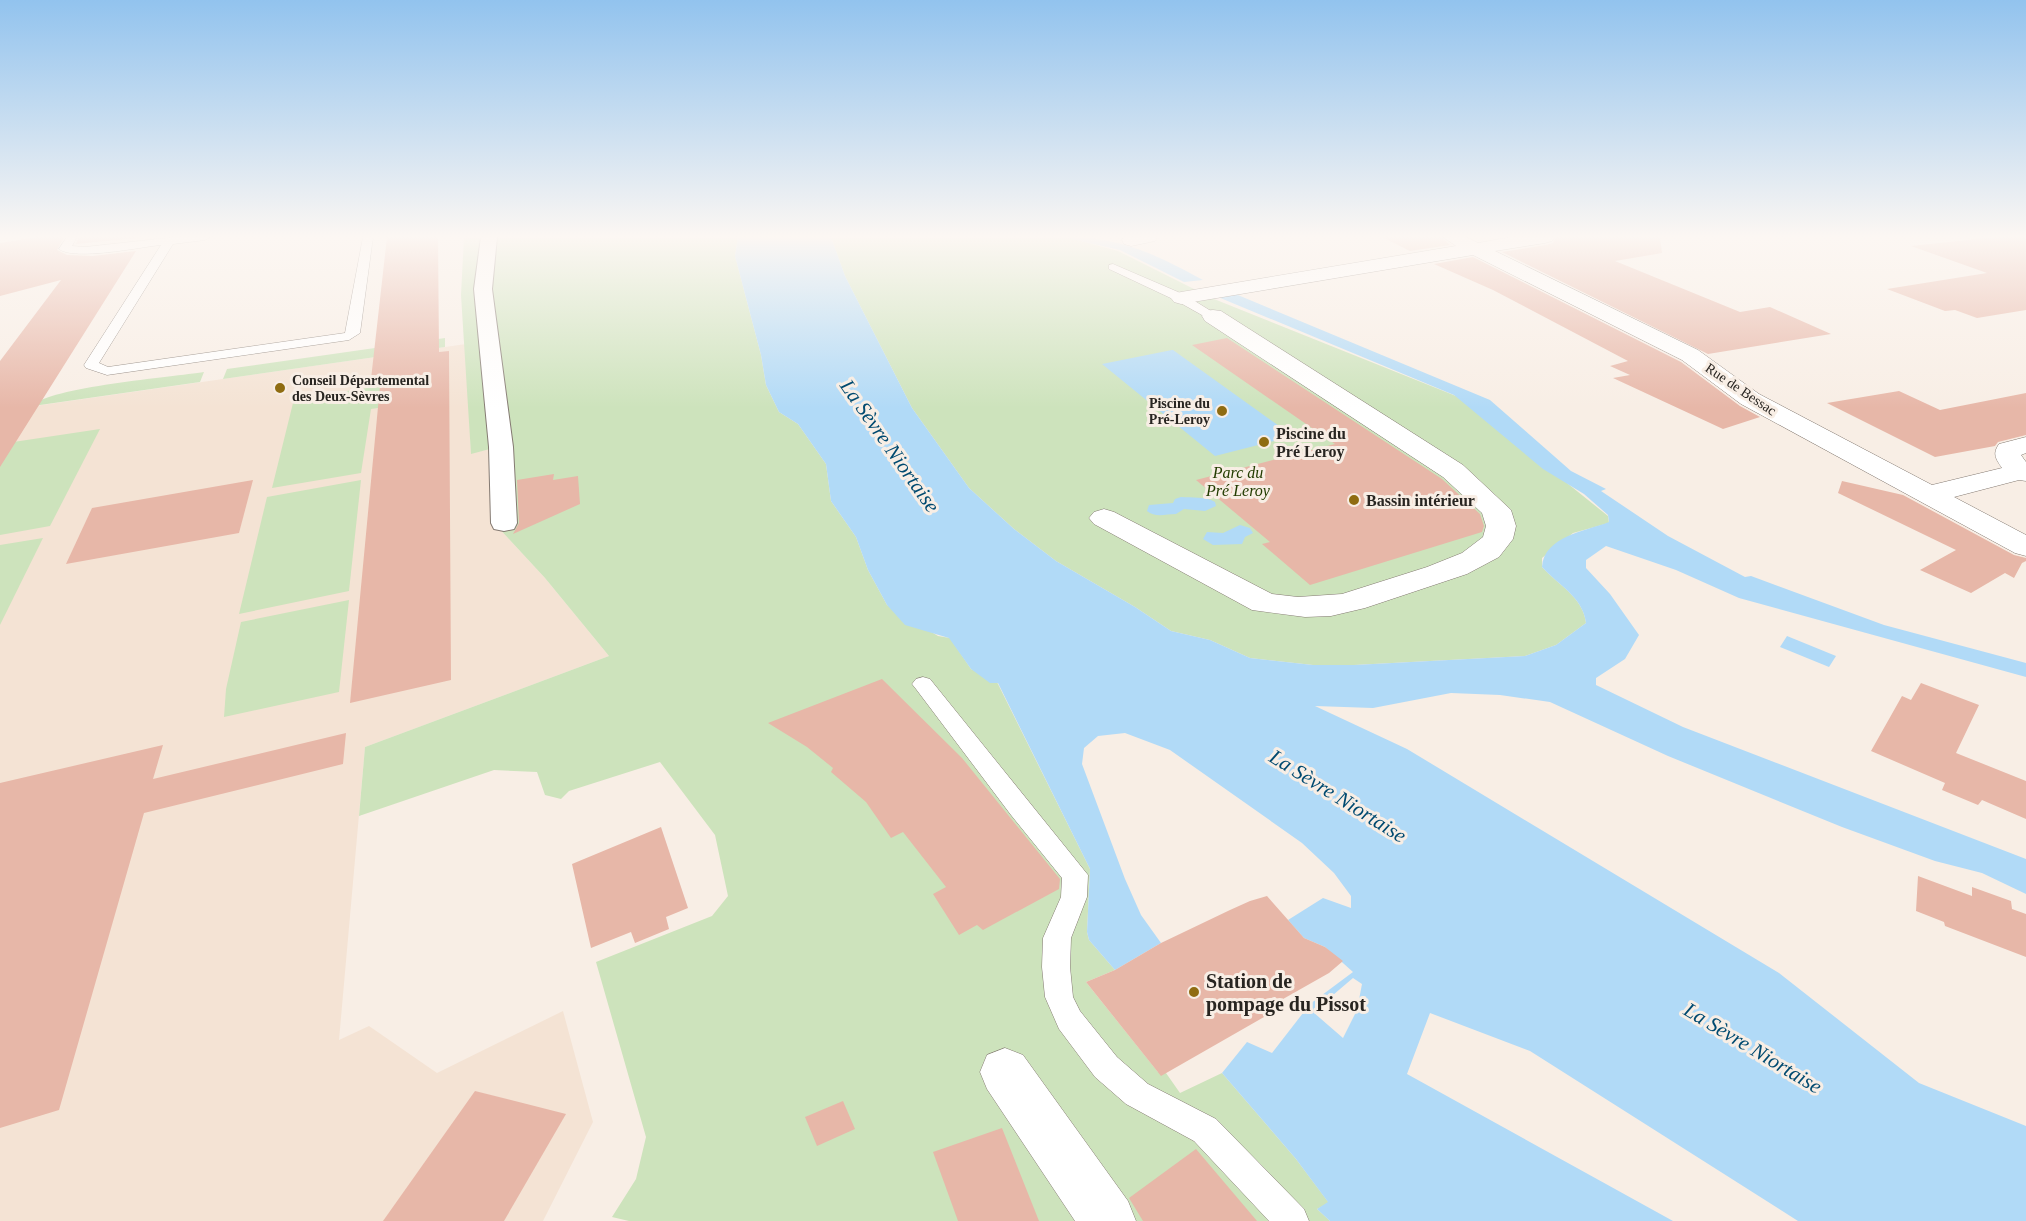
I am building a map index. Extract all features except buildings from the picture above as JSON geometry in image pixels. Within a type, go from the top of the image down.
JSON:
[{"type":"street","points":[[484,294],[501,447],[504,523]]},
{"type":"street","points":[[1181,298],[1205,294]]},
{"type":"street","name":"Rue de Bessac","points":[[1567,294],[1690,355],[1750,399],[2026,548]]},
{"type":"street","points":[[1104,518],[1264,603],[1290,606],[1319,607],[1347,603],[1470,563],[1497,540],[1502,530],[1501,518],[1496,510],[1453,471],[1213,316]]},
{"type":"street","points":[[1928,495],[2023,472],[2008,456],[2008,450],[2026,445]]},
{"type":"street","points":[[1005,1072],[1108,1221]]},
{"type":"lane","points":[[136,294],[91,365],[107,371],[349,336],[353,333],[359,294]]},
{"type":"lane","points":[[1172,294],[1213,316]]},
{"type":"lane","points":[[923,684],[1013,801],[1075,874],[1074,897],[1057,938],[1056,957],[1059,997],[1070,1020],[1106,1067],[1137,1094],[1205,1130],[1292,1221]]},
{"type":"shaded area","name":"Conseil Départemental des Deux-Sèvres","points":[[466,344],[471,453],[491,449],[496,525],[545,578],[609,656],[365,747],[339,1040],[369,1026],[437,1073],[563,1011],[593,1122],[543,1221],[0,1221],[0,411]]},
{"type":"green space","points":[[745,294],[761,355],[766,385],[779,412],[798,424],[826,464],[831,501],[856,537],[868,570],[887,605],[938,636],[950,638],[971,669],[997,682],[1090,869],[1087,932],[1089,940],[1115,970],[1086,982],[1158,1072],[1166,1073],[1180,1093],[1222,1073],[1296,1159],[1329,1203],[1317,1209],[1330,1221],[629,1221],[612,1217],[636,1179],[646,1137],[596,962],[712,916],[728,896],[715,835],[660,762],[569,791],[561,799],[545,795],[537,772],[494,770],[359,816],[365,747],[609,656],[545,578],[496,525],[490,449],[471,454],[461,295]]},
{"type":"green space","name":"Parc du Pré Leroy","points":[[854,294],[1204,294],[1461,398],[1608,516],[1609,523],[1573,533],[1542,558],[1542,567],[1575,599],[1584,614],[1586,623],[1556,645],[1525,656],[1354,665],[1313,665],[1250,658],[1210,640],[1171,631],[1056,561],[1014,529],[969,488],[912,408]]},
{"type":"green space","points":[[445,338],[445,347],[223,379],[227,369]]},
{"type":"green space","points":[[204,372],[200,382],[33,406],[43,399],[85,388]]},
{"type":"green space","points":[[440,377],[439,399],[371,409],[361,473],[272,488],[294,399]]},
{"type":"green space","points":[[100,429],[50,526],[0,535],[0,444]]},
{"type":"green space","points":[[361,480],[349,591],[239,614],[267,497]]},
{"type":"green space","points":[[43,538],[0,625],[0,545]]},
{"type":"green space","points":[[349,600],[339,692],[224,717],[226,689],[241,622]]},
{"type":"water","name":"La Sèvre Niortaise","points":[[745,294],[854,294],[912,408],[969,488],[1014,529],[1056,561],[1171,631],[1210,640],[1250,658],[1313,665],[1354,665],[1525,656],[1556,645],[1586,623],[1584,614],[1575,599],[1542,567],[1545,557],[1550,548],[1568,536],[1609,522],[1608,515],[1584,494],[1543,469],[1454,395],[1218,297],[1229,294],[1235,294],[1490,400],[1571,471],[1606,489],[1601,491],[1668,536],[1745,577],[1751,576],[1884,625],[2026,663],[2026,677],[1739,598],[1676,570],[1606,546],[1586,560],[1586,568],[1610,594],[1639,635],[1625,659],[1596,678],[1596,685],[1683,727],[2026,859],[2026,894],[1982,873],[1935,861],[1842,827],[1668,756],[1550,702],[1500,695],[1451,693],[1373,708],[1315,706],[1407,749],[1779,973],[1919,1083],[2026,1126],[2026,1221],[1798,1221],[1530,1051],[1430,1013],[1407,1074],[1673,1221],[1330,1221],[1317,1209],[1328,1202],[1296,1159],[1222,1073],[1247,1042],[1272,1053],[1310,1004],[1353,972],[1325,947],[1304,938],[1288,920],[1323,898],[1351,908],[1351,896],[1334,873],[1302,843],[1170,750],[1125,733],[1098,736],[1084,748],[1082,764],[1125,879],[1141,915],[1161,943],[1115,970],[1089,940],[1087,932],[1090,869],[998,683],[990,683],[971,669],[949,638],[905,625],[887,605],[868,570],[856,537],[831,501],[826,464],[798,424],[779,412],[766,385],[761,355]],"holes":[[[1353,978],[1362,984],[1357,1010],[1343,1038],[1313,1012]]]},
{"type":"water","points":[[1173,350],[1293,436],[1215,456],[1102,364]]},
{"type":"water","points":[[1181,497],[1207,499],[1215,502],[1216,506],[1205,511],[1184,509],[1176,514],[1165,515],[1147,511],[1149,505],[1173,503],[1175,499]]},
{"type":"water","points":[[1240,525],[1250,528],[1253,533],[1245,537],[1242,544],[1213,545],[1203,539],[1207,532],[1223,533]]},
{"type":"water","points":[[1787,636],[1836,656],[1829,667],[1780,647]]},
{"type":"place","name":"Conseil Départemental des Deux-Sèvres","points":[[280,388]]},
{"type":"place","name":"Piscine du Pré-Leroy","points":[[1222,411]]},
{"type":"place","name":"Piscine du Pré Leroy","points":[[1264,442]]},
{"type":"place","name":"Bassin intérieur","points":[[1354,500]]},
{"type":"place","name":"Station de pompage du Pissot","points":[[1194,992]]}]
